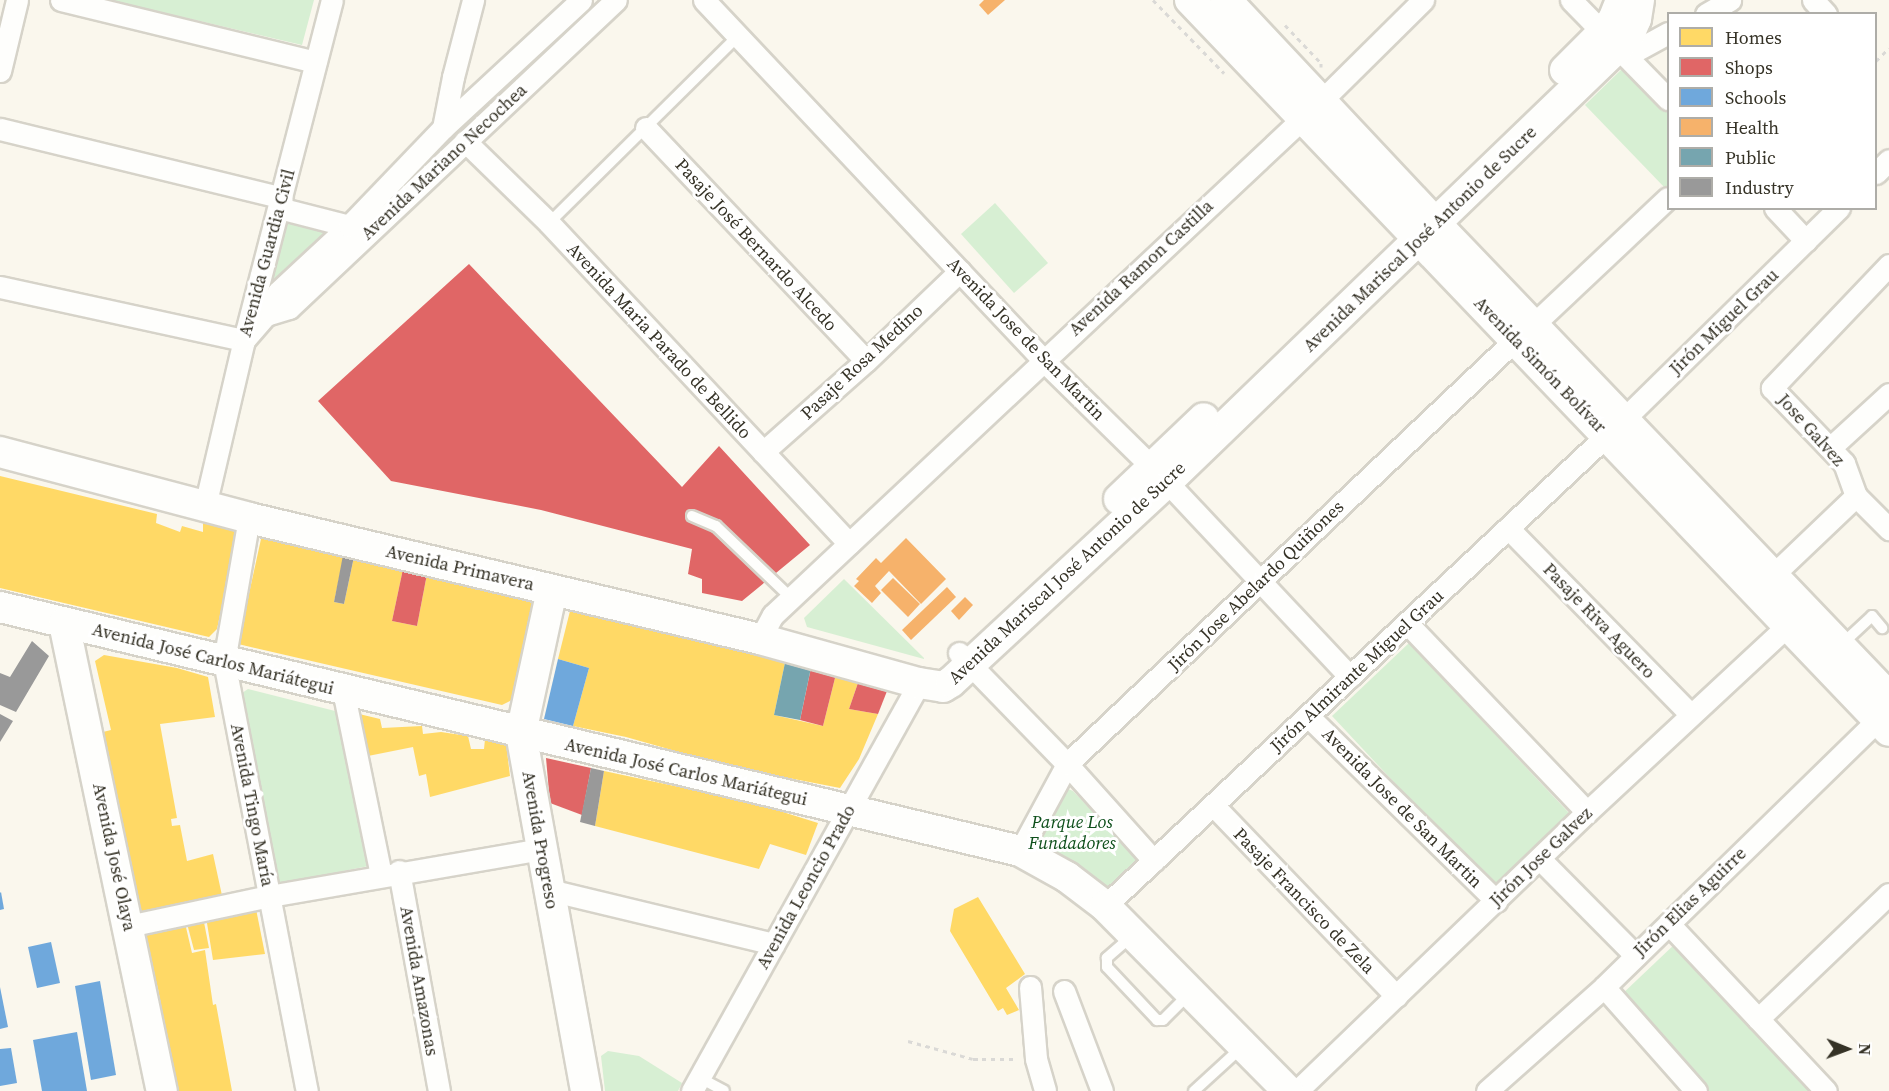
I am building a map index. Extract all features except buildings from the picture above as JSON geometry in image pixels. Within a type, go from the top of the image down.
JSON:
[{"type":"street","points":[[0,71],[17,0]]},
{"type":"street","points":[[61,0],[316,62]]},
{"type":"street","name":"Avenida Guardia Civil","points":[[205,506],[244,340],[332,0]]},
{"type":"street","points":[[443,128],[453,77],[473,0]]},
{"type":"street","name":"Avenida Mariano Necochea","points":[[244,340],[266,315],[278,292],[349,226],[443,128],[581,0]]},
{"type":"street","name":"Avenida Mariano Necochea","points":[[266,315],[289,308],[616,0]]},
{"type":"street","name":"Avenida Jose de San Martin","points":[[704,0],[1043,360],[1160,474],[1350,677]]},
{"type":"street","name":"Avenida Simón Bolívar","points":[[1190,0],[1311,110],[1421,225],[1533,324],[1615,427],[1788,626],[1883,706]]},
{"type":"street","name":"Avenida Simón Bolívar","points":[[1226,0],[1311,110]]},
{"type":"street","name":"Avenida Ramon Castilla","points":[[760,639],[773,615],[1311,110],[1423,0]]},
{"type":"street","points":[[1571,0],[1667,98]]},
{"type":"street","name":"Avenida Mariscal José Antonio de Sucre","points":[[1616,45],[1613,20],[1621,0]]},
{"type":"street","name":"Avenida Mariscal José Antonio de Sucre","points":[[919,683],[964,659],[1421,225],[1630,33],[1636,19],[1639,0]]},
{"type":"street","points":[[1813,0],[1824,12]]},
{"type":"street","points":[[1616,45],[1667,33]]},
{"type":"street","name":"Pasaje José Bernardo Alcedo","points":[[645,128],[866,361]]},
{"type":"street","points":[[0,129],[281,203],[349,226]]},
{"type":"street","name":"Avenida Maria Parado de Bellido","points":[[465,141],[549,224],[849,544]]},
{"type":"street","points":[[1877,171],[1889,160]]},
{"type":"street","name":"Jirón Jose Abelardo Quiñones","points":[[1020,851],[1067,764],[1667,199]]},
{"type":"street","points":[[1778,210],[1806,241]]},
{"type":"street","name":"Jirón Miguel Grau","points":[[1615,427],[1837,210]]},
{"type":"street","name":"Jose Galvez","points":[[1889,265],[1772,388],[1844,463],[1856,496],[1889,529]]},
{"type":"street","name":"Pasaje Rosa Medino","points":[[763,452],[866,361],[960,271]]},
{"type":"street","points":[[0,287],[244,340]]},
{"type":"street","points":[[1830,448],[1889,394]]},
{"type":"street","name":"Avenida Simón Bolívar","points":[[1615,427],[1773,575],[1841,645],[1883,706]]},
{"type":"street","name":"Jirón Almirante Miguel Grau","points":[[1106,906],[1615,427]]},
{"type":"street","name":"Avenida Primavera","points":[[0,452],[249,518],[760,639],[919,683]]},
{"type":"street","points":[[1773,575],[1856,496]]},
{"type":"street","name":"Avenida Tingo María","points":[[249,518],[224,661],[307,1091]]},
{"type":"street","name":"Pasaje Riva Aguero","points":[[1508,528],[1690,714]]},
{"type":"street","name":"Avenida Progreso","points":[[552,590],[521,733],[586,1091]]},
{"type":"street","name":"Avenida José Carlos Mariátegui","points":[[0,607],[1020,851],[1067,877],[1106,906],[1288,1091]]},
{"type":"street","name":"Avenida José Olaya","points":[[64,622],[162,1091]]},
{"type":"street","points":[[1407,623],[1587,812]]},
{"type":"street","name":"Jirón Jose Galvez","points":[[1297,1091],[1690,714],[1788,626]]},
{"type":"street","points":[[964,659],[1067,764],[1154,861]]},
{"type":"street","name":"Avenida Leoncio Prado","points":[[696,1084],[919,683]]},
{"type":"street","name":"Avenida Amazonas","points":[[343,690],[390,873],[439,1091]]},
{"type":"street","name":"Jirón Elias Aguirre","points":[[1487,1091],[1604,987],[1669,924],[1883,706]]},
{"type":"street","name":"Avenida Jose de San Martin","points":[[1308,716],[1496,901]]},
{"type":"street","name":"Pasaje Francisco de Zela","points":[[1213,806],[1396,996]]},
{"type":"street","points":[[128,926],[390,873],[542,849]]},
{"type":"street","points":[[1540,859],[1636,956]]},
{"type":"street","points":[[549,890],[774,944]]},
{"type":"street","points":[[1758,1019],[1889,894]]},
{"type":"street","points":[[1669,924],[1826,1091]]},
{"type":"street","points":[[1030,987],[1036,1059],[1046,1091]]},
{"type":"street","points":[[1604,987],[1696,1091]]},
{"type":"street","points":[[1064,991],[1102,1091]]},
{"type":"lane","points":[[549,224],[738,36]]},
{"type":"lane","points":[[692,516],[716,526],[791,598]]},
{"type":"lane","points":[[1841,645],[1872,616],[1882,628]]},
{"type":"lane","points":[[1133,935],[1107,958],[1107,967],[1157,1020],[1163,1020],[1191,993]]},
{"type":"lane","points":[[1194,1091],[1243,1046]]},
{"type":"lane","points":[[696,1084],[724,1091]]},
{"type":"path","points":[[1153,0],[1226,75]]},
{"type":"path","points":[[1877,59],[1889,48]]},
{"type":"path","points":[[908,1041],[973,1059],[1036,1059]]},
{"type":"green space","points":[[110,0],[314,0],[302,45]]},
{"type":"green space","points":[[1625,66],[1667,111],[1667,186],[1665,188],[1585,105]]},
{"type":"green space","points":[[995,203],[1048,263],[1014,293],[961,234]]},
{"type":"green space","points":[[281,217],[329,229],[262,295]]},
{"type":"green space","points":[[844,579],[924,659],[807,627],[804,618]]},
{"type":"green space","points":[[1409,643],[1570,814],[1493,888],[1332,716]]},
{"type":"green space","points":[[248,689],[343,713],[374,865],[277,884],[239,695]]},
{"type":"green space","name":"Parque Los Fundadores","points":[[1066,788],[1073,791],[1137,858],[1133,869],[1112,891],[1032,846],[1059,792]]},
{"type":"green space","points":[[1677,942],[1815,1091],[1706,1091],[1619,997]]},
{"type":"green space","points":[[608,1051],[639,1056],[682,1083],[678,1091],[605,1091],[601,1056]]}]
